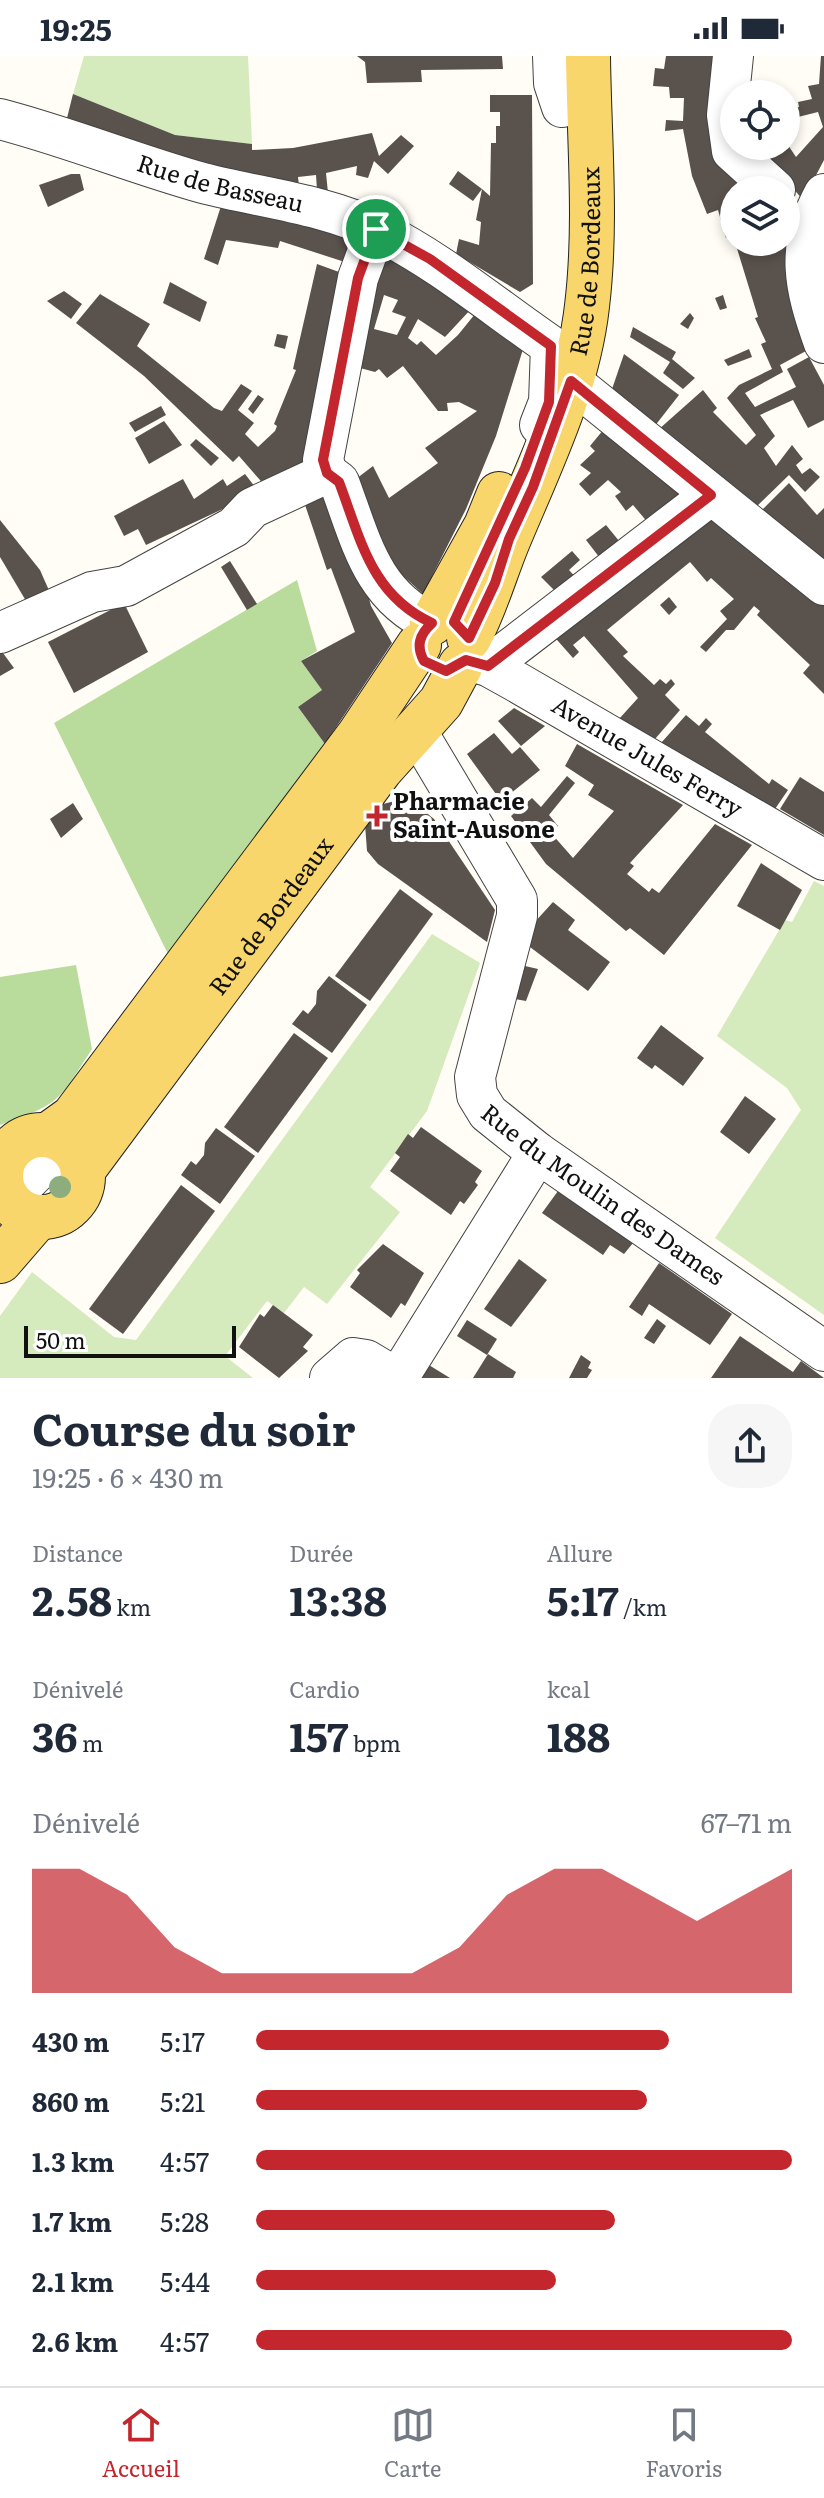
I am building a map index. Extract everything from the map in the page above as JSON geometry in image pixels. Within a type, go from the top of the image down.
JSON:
[{"type":"main road","name":"Rue de Bordeaux","points":[[561,364],[563,56]]},
{"type":"main road","name":"Rue de Bordeaux","points":[[66,1150],[73,1117],[359,735],[453,649],[495,583],[509,539],[533,487],[561,364],[587,306],[588,56]]},
{"type":"main road","name":"Rue de Bordeaux","points":[[66,1150],[304,871],[381,769],[441,702],[453,649]]},
{"type":"main road","points":[[0,1261],[15,1211],[0,1177],[7,1154],[25,1139],[66,1150],[82,1184],[70,1206],[60,1213],[15,1211]]},
{"type":"street","points":[[553,56],[554,83],[562,107]]},
{"type":"street","points":[[733,56],[727,115],[732,151],[760,176]]},
{"type":"street","name":"Rue de Basseau","points":[[0,119],[50,132],[204,183],[302,205],[376,229],[430,259],[561,364],[711,495],[824,585]]},
{"type":"street","points":[[807,205],[805,278],[824,343]]},
{"type":"street","points":[[0,633],[92,592],[126,586],[234,527],[261,503],[327,473],[323,460],[325,444],[358,278],[376,229]]},
{"type":"street","name":"Avenue Jules Ferry","points":[[327,473],[339,482],[382,587],[453,649],[824,860]]},
{"type":"street","points":[[304,871],[350,787],[453,649],[711,495]]},
{"type":"street","name":"Rue du Moulin des Dames","points":[[417,732],[517,900],[517,916],[475,1077],[477,1095],[488,1113],[538,1153],[824,1351]]},
{"type":"street","points":[[475,1077],[511,1097],[585,1154],[824,1323]]},
{"type":"street","points":[[330,1378],[353,1358],[366,1360],[397,1378],[538,1153]]},
{"type":"green space","points":[[84,56],[248,56],[252,144],[175,135],[73,94]]},
{"type":"green space","points":[[297,580],[317,651],[301,661],[322,690],[298,707],[325,744],[168,954],[54,723]]},
{"type":"green space","points":[[814,881],[824,886],[824,1315],[715,1238],[801,1110],[787,1088],[717,1036],[785,920],[792,922]]},
{"type":"green space","points":[[432,934],[480,963],[427,1111],[370,1187],[400,1212],[327,1304],[304,1287],[284,1313],[267,1301],[225,1356],[253,1378],[0,1378],[0,1316],[32,1272],[114,1337],[136,1340]]},
{"type":"green space","points":[[76,965],[92,1049],[56,1099],[47,1106],[0,1125],[0,977]]},
{"type":"building","points":[[357,56],[502,56],[503,69],[421,70],[422,82],[367,83],[365,62]]},
{"type":"building","points":[[666,56],[720,56],[726,80],[720,80],[720,160],[745,160],[749,176],[720,176],[720,217],[718,210],[707,214],[692,176],[683,129],[665,131],[666,120],[683,121],[684,98],[670,98],[669,87],[653,86],[655,68],[664,69]]},
{"type":"building","points":[[821,56],[824,56],[824,160],[803,200],[800,196],[800,176],[783,176],[769,160],[800,160],[800,153],[823,127],[818,112],[800,116],[800,102],[812,99],[808,86],[819,84]]},
{"type":"building","points":[[73,94],[175,135],[252,144],[252,150],[293,148],[372,133],[379,156],[401,135],[414,146],[388,174],[374,161],[368,178],[356,175],[357,166],[326,173],[328,193],[317,190],[316,175],[298,177],[299,186],[127,143],[67,118]]},
{"type":"building","points":[[490,95],[532,95],[533,284],[520,292],[456,254],[459,239],[479,245],[481,222],[476,220],[482,189],[490,196],[491,143],[496,143],[496,126],[500,126],[500,112],[490,112]]},
{"type":"building","points":[[458,171],[482,189],[473,201],[449,184]]},
{"type":"building","points":[[80,174],[84,190],[48,207],[39,185]]},
{"type":"building","points":[[221,206],[358,237],[354,265],[280,241],[278,248],[226,240],[218,265],[204,259]]},
{"type":"building","points":[[387,255],[472,308],[445,337],[418,319],[408,338],[417,345],[421,341],[436,355],[475,314],[524,346],[496,436],[466,509],[423,594],[389,563],[352,482],[373,466],[389,498],[438,463],[425,448],[477,411],[459,402],[447,403],[448,411],[438,411],[403,366],[387,378],[379,369],[375,372],[360,368],[368,288]],"holes":[[[384,295],[398,300],[392,312],[406,317],[397,335],[374,329]]]},
{"type":"building","points":[[739,256],[795,256],[794,303],[806,351],[780,365],[783,372],[745,393],[755,407],[796,387],[787,369],[809,357],[824,385],[824,420],[808,428],[793,400],[760,415],[775,436],[764,448],[776,466],[792,445],[803,459],[796,465],[802,474],[810,468],[820,477],[805,492],[789,475],[753,510],[658,430],[703,390],[717,408],[713,412],[746,445],[756,435],[727,398],[739,385],[772,369],[761,344],[766,342],[755,318],[758,317]]},
{"type":"building","points":[[317,264],[350,276],[307,468],[267,488],[239,456],[233,462],[144,376],[76,323],[100,294],[150,324],[137,346],[214,408],[222,411],[241,384],[252,391],[238,410],[254,423],[245,434],[258,447],[275,431],[277,426],[274,424],[296,370],[293,369]]},
{"type":"building","points":[[170,282],[207,302],[200,322],[163,303]]},
{"type":"building","points":[[64,291],[82,304],[71,319],[47,301]]},
{"type":"building","points":[[723,295],[727,308],[720,310],[715,298]]},
{"type":"building","points":[[690,313],[694,318],[688,329],[680,324]]},
{"type":"building","points":[[633,327],[676,352],[672,359],[695,378],[683,389],[663,373],[670,362],[630,337]]},
{"type":"building","points":[[277,334],[288,336],[285,349],[274,346]]},
{"type":"building","points":[[749,349],[752,357],[728,366],[724,360]]},
{"type":"building","points":[[624,354],[679,395],[654,427],[611,392]]},
{"type":"building","points":[[258,395],[264,399],[253,414],[248,409]]},
{"type":"building","points":[[161,406],[166,415],[135,432],[129,423]]},
{"type":"building","points":[[164,421],[182,445],[149,464],[135,438]]},
{"type":"building","points":[[609,423],[694,494],[655,531],[633,505],[626,511],[615,496],[621,492],[608,480],[590,496],[579,484],[591,473],[580,465],[595,451],[590,446]]},
{"type":"building","points":[[196,439],[219,458],[211,466],[190,445]]},
{"type":"building","points":[[245,474],[259,492],[146,545],[138,529],[124,536],[114,516],[183,479],[194,499],[223,479],[227,486]]},
{"type":"building","points":[[789,483],[817,515],[824,508],[824,566],[758,514]]},
{"type":"building","points":[[321,485],[359,560],[371,606],[392,643],[325,744],[298,707],[322,690],[301,661],[355,632],[331,568],[327,570],[301,493]]},
{"type":"building","points":[[709,507],[824,597],[824,694],[803,673],[810,665],[757,615],[760,611],[754,606],[734,630],[726,630],[706,652],[700,647],[727,619],[720,611],[734,599],[711,578],[707,582],[690,562],[607,630],[628,652],[623,656],[654,685],[660,679],[666,684],[671,679],[675,684],[665,695],[680,710],[655,739],[619,719],[638,698],[584,636],[573,645],[579,652],[573,658],[550,632]]},
{"type":"building","points":[[0,520],[40,570],[51,595],[29,606],[0,557]]},
{"type":"building","points":[[606,525],[624,547],[603,562],[586,540]]},
{"type":"building","points":[[572,551],[580,560],[569,570],[580,582],[561,597],[541,577]]},
{"type":"building","points":[[230,561],[257,604],[247,610],[221,567]]},
{"type":"building","points":[[669,597],[677,607],[669,615],[660,605]]},
{"type":"building","points":[[124,603],[148,652],[74,693],[48,642]]},
{"type":"building","points":[[0,649],[14,668],[0,676]]},
{"type":"building","points":[[514,708],[545,726],[521,746],[498,721]]},
{"type":"building","points":[[686,715],[699,726],[706,718],[712,724],[705,732],[769,784],[772,779],[788,790],[775,809],[661,743]]},
{"type":"building","points":[[494,733],[512,754],[520,747],[540,770],[501,801],[467,754]]},
{"type":"building","points":[[577,744],[683,805],[630,863],[634,866],[627,874],[649,892],[652,888],[659,893],[715,824],[752,845],[664,955],[630,928],[626,931],[546,864],[511,816],[532,798],[541,807],[567,776],[575,783],[549,815],[558,826],[551,833],[573,858],[614,811],[588,795],[594,785],[565,766]]},
{"type":"building","points":[[800,777],[824,792],[824,835],[780,809]]},
{"type":"building","points":[[399,800],[417,805],[434,819],[495,910],[487,942],[378,864],[367,851],[365,824],[383,804]]},
{"type":"building","points":[[73,803],[83,819],[61,838],[50,819]]},
{"type":"building","points":[[761,863],[802,890],[780,930],[737,906]]},
{"type":"building","points":[[400,889],[433,914],[370,1001],[335,976]]},
{"type":"building","points":[[553,902],[575,920],[568,930],[610,962],[588,991],[530,947],[533,924]]},
{"type":"building","points":[[525,966],[538,969],[526,1001],[515,999]]},
{"type":"building","points":[[329,976],[367,1005],[332,1053],[292,1024],[303,1010],[308,1014],[316,1004],[317,991]]},
{"type":"building","points":[[661,1025],[704,1058],[683,1086],[655,1065],[652,1069],[637,1058]]},
{"type":"building","points":[[294,1033],[328,1058],[258,1153],[224,1127]]},
{"type":"building","points":[[745,1096],[776,1119],[749,1154],[720,1132]]},
{"type":"building","points":[[421,1127],[482,1171],[475,1182],[478,1185],[464,1204],[460,1201],[451,1215],[390,1171],[400,1157],[395,1153],[408,1134],[413,1138]]},
{"type":"building","points":[[216,1128],[255,1156],[220,1204],[181,1175],[191,1161],[196,1165],[204,1155],[205,1143]]},
{"type":"building","points":[[181,1185],[215,1211],[123,1334],[89,1309]]},
{"type":"building","points":[[558,1191],[633,1243],[624,1254],[610,1245],[603,1255],[542,1213]]},
{"type":"building","points":[[383,1244],[424,1273],[405,1306],[401,1303],[391,1318],[350,1287],[360,1273],[357,1270]]},
{"type":"building","points":[[519,1259],[547,1280],[511,1327],[484,1309]]},
{"type":"building","points":[[659,1263],[732,1314],[710,1345],[649,1304],[642,1316],[629,1307]]},
{"type":"building","points":[[273,1305],[313,1335],[303,1347],[308,1351],[279,1378],[239,1347],[260,1314],[264,1317]]},
{"type":"building","points":[[657,1319],[666,1326],[654,1344],[644,1338]]},
{"type":"building","points":[[467,1320],[497,1339],[487,1355],[457,1336]]},
{"type":"building","points":[[740,1336],[793,1372],[801,1361],[824,1378],[711,1378]]},
{"type":"building","points":[[488,1354],[516,1372],[513,1378],[473,1378]]},
{"type":"building","points":[[581,1355],[591,1362],[588,1368],[592,1370],[587,1378],[569,1378]]},
{"type":"building","points":[[424,1362],[450,1378],[414,1378]]},
{"type":"place","name":"Pharmacie Saint-Ausone","points":[[377,816]]},
{"type":"route","points":[[376,229],[430,259],[551,346],[549,402],[525,468],[454,622],[461,625],[469,638],[486,606],[571,381],[711,495],[488,666],[466,660],[446,671],[430,667],[424,661],[420,653],[420,636],[432,623],[416,616],[382,587],[339,482],[327,473],[323,460],[358,278],[376,229]]}]
